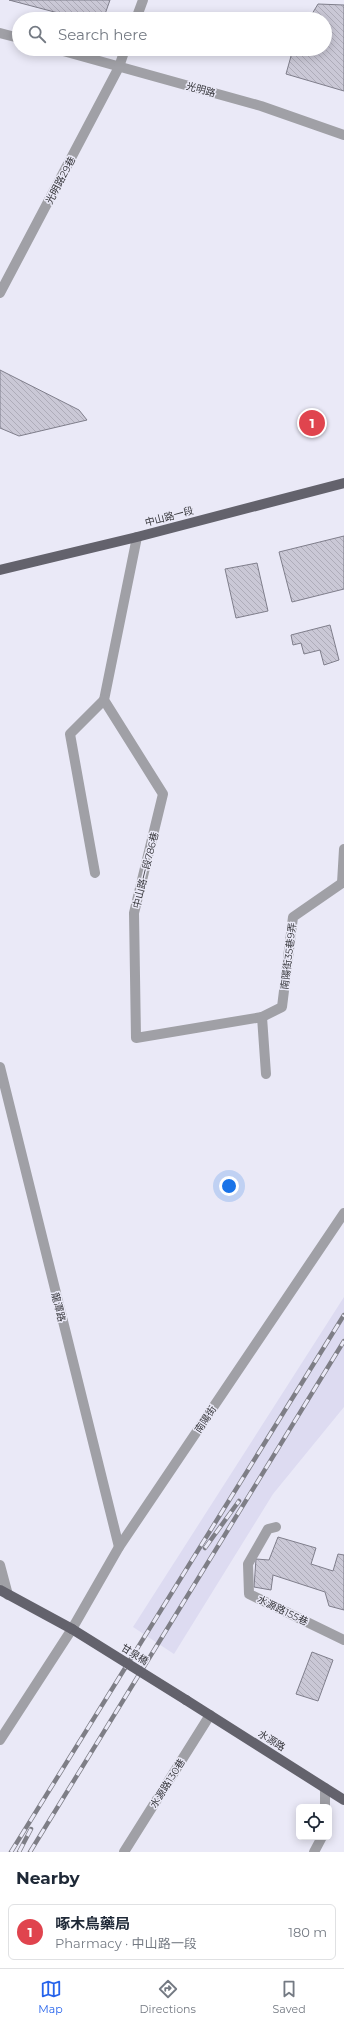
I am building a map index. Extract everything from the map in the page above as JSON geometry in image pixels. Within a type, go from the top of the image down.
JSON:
[{"type":"main road","name":"中山路一段","points":[[0,570],[137,537],[344,483]]},
{"type":"main road","points":[[4,1593],[72,1629]]},
{"type":"main road","name":"甘泉橋","points":[[72,1629],[186,1700]]},
{"type":"main road","name":"水源路","points":[[186,1700],[344,1800]]},
{"type":"street","points":[[139,12],[143,0]]},
{"type":"street","points":[[0,33],[12,36]]},
{"type":"street","name":"光明路","points":[[80,56],[261,106],[344,135]]},
{"type":"street","name":"光明路29巷","points":[[0,293],[119,67],[123,56]]},
{"type":"street","points":[[95,873],[70,734],[104,700],[137,537]]},
{"type":"street","name":"中山路一段786巷","points":[[104,700],[163,794],[134,913],[136,1038],[262,1017]]},
{"type":"street","points":[[343,883],[344,849]]},
{"type":"street","name":"南陽街35巷9弄","points":[[262,1017],[282,1007],[293,917],[343,883]]},
{"type":"street","points":[[262,1017],[266,1074]]},
{"type":"street","name":"龍潭路","points":[[0,1068],[119,1548]]},
{"type":"street","name":"南陽街","points":[[0,1740],[72,1629],[119,1548],[344,1213]]},
{"type":"street","name":"水源路155巷","points":[[276,1527],[268,1529],[248,1564],[250,1594],[344,1640]]},
{"type":"street","points":[[0,1565],[4,1593]]},
{"type":"street","name":"水源路130巷","points":[[124,1852],[210,1715]]},
{"type":"street","points":[[325,1788],[325,1804]]},
{"type":"street","points":[[314,1852],[320,1840]]},
{"type":"shaded area","points":[[344,1297],[344,1407],[273,1494],[174,1654],[133,1627]]},
{"type":"building","points":[[9,0],[110,0],[106,12],[54,12]]},
{"type":"building","points":[[318,4],[344,5],[344,91],[286,74],[291,56],[332,56],[332,12],[313,12]]},
{"type":"building","points":[[0,370],[79,410],[87,420],[19,436],[0,428]]},
{"type":"building","points":[[344,536],[344,589],[292,602],[279,552]]},
{"type":"building","points":[[257,563],[268,611],[236,618],[225,569]]},
{"type":"building","points":[[330,625],[339,660],[324,665],[320,650],[304,654],[301,643],[293,645],[291,635]]},
{"type":"building","points":[[278,1537],[316,1548],[311,1564],[333,1571],[338,1554],[344,1555],[344,1610],[329,1606],[325,1592],[273,1575],[271,1590],[254,1587],[256,1559],[269,1560]]},
{"type":"building","points":[[312,1652],[333,1660],[318,1701],[296,1694]]},
{"type":"railway","points":[[11,1852],[344,1315]]},
{"type":"railway","points":[[30,1852],[344,1341]]},
{"type":"railway","points":[[205,1548],[239,1501]]},
{"type":"railway","points":[[19,1852],[31,1829]]},
{"type":"place","name":"啄木鳥藥局","points":[[312,423]]}]
